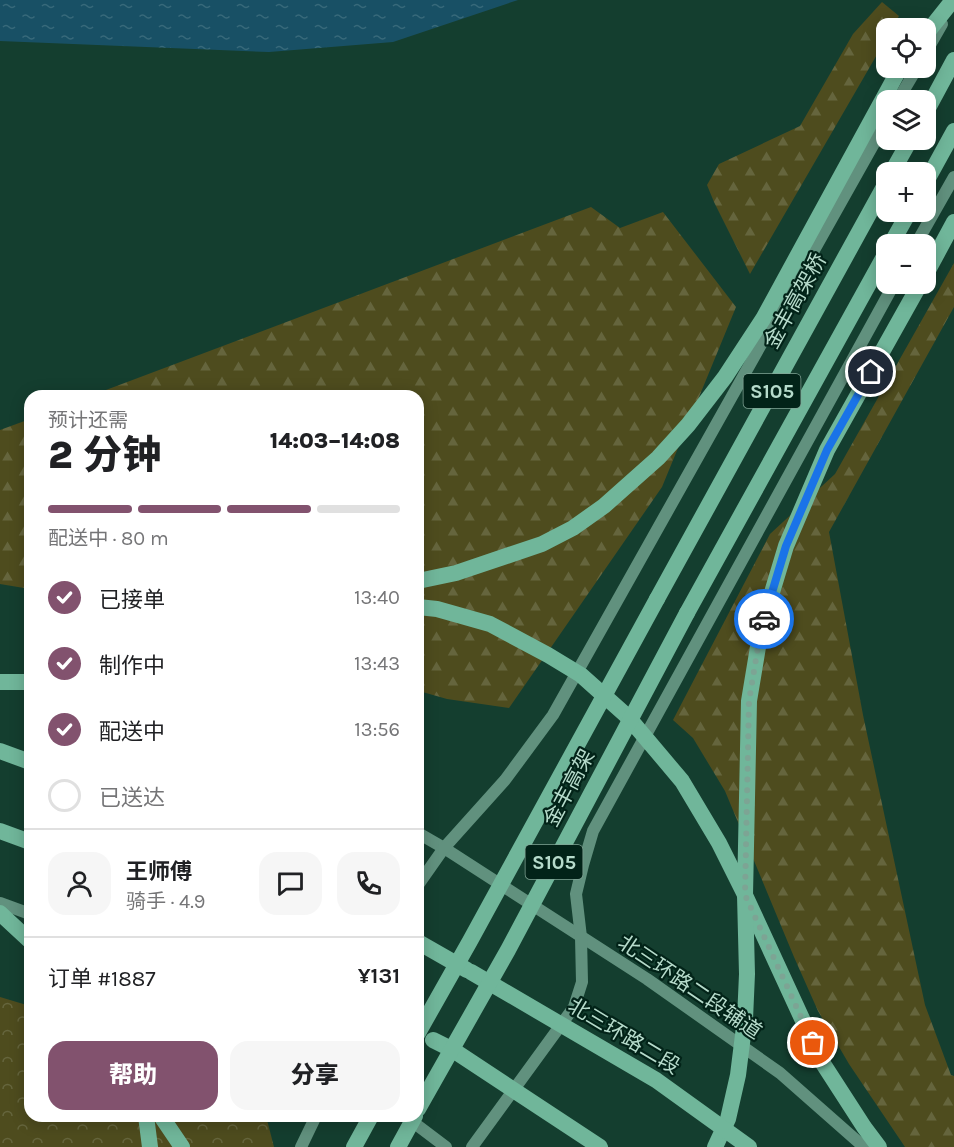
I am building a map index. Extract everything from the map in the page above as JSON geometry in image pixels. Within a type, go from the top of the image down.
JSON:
[{"type":"highway","points":[[936,22],[953,1]]},
{"type":"highway","points":[[936,93],[954,60]]},
{"type":"highway","points":[[424,580],[456,573],[542,544],[573,528],[604,506],[673,441],[725,377],[763,319],[895,78]]},
{"type":"highway","points":[[936,164],[954,131]]},
{"type":"highway","name":"金丰高架桥","points":[[657,599],[876,201]]},
{"type":"highway","points":[[936,255],[954,222]]},
{"type":"highway","name":"金丰高架","points":[[424,1098],[508,950],[687,613],[876,271]]},
{"type":"highway","points":[[715,1147],[728,1119],[738,1075],[745,1020],[749,701],[761,629],[786,546],[827,450],[914,294]]},
{"type":"highway","name":"金丰高架","points":[[424,1033],[470,942],[657,599]]},
{"type":"highway","points":[[424,608],[437,609],[490,624],[581,675],[628,717],[682,781],[719,843],[745,895],[822,1062],[879,1147]]},
{"type":"highway","points":[[0,682],[24,683]]},
{"type":"highway","points":[[0,751],[24,760]]},
{"type":"highway","points":[[0,831],[24,840]]},
{"type":"highway","points":[[0,913],[24,935]]},
{"type":"highway","name":"北三环路二段","points":[[424,945],[657,1080],[749,1147]]},
{"type":"highway","points":[[424,1036],[453,1050],[600,1147]]},
{"type":"highway","points":[[147,1122],[150,1147]]},
{"type":"highway","points":[[165,1122],[182,1147]]},
{"type":"highway","points":[[354,1147],[368,1122]]},
{"type":"highway","points":[[398,1147],[412,1122]]},
{"type":"main road","points":[[936,33],[953,1]]},
{"type":"main road","points":[[424,876],[444,848],[505,780],[553,715],[876,140]]},
{"type":"main road","points":[[922,234],[954,177]]},
{"type":"main road","points":[[472,1147],[574,1007],[582,982],[581,937],[576,894],[593,831],[888,294]]},
{"type":"main road","points":[[0,676],[24,682]]},
{"type":"main road","name":"北三环路二段辅道","points":[[424,836],[647,979],[780,1073],[864,1147]]},
{"type":"main road","points":[[0,903],[24,912]]},
{"type":"main road","points":[[302,1147],[313,1122]]},
{"type":"main road","points":[[413,1122],[446,1147]]},
{"type":"green space","points":[[882,2],[899,16],[898,18],[876,18],[876,56],[750,274],[707,185],[719,164],[800,126],[853,34]]},
{"type":"green space","points":[[591,207],[620,228],[663,212],[736,307],[662,487],[509,708],[447,699],[424,692],[424,390],[106,390]]},
{"type":"green space","points":[[954,263],[954,307],[829,532],[863,715],[925,1005],[951,1075],[954,1076],[954,1147],[905,1147],[849,1064],[818,1011],[725,791],[693,738],[673,720],[770,534],[835,474]]},
{"type":"green space","points":[[24,421],[24,588],[0,584],[0,430]]},
{"type":"green space","points":[[0,997],[24,1004],[24,1122],[268,1122],[274,1147],[0,1147]]},
{"type":"water","points":[[0,0],[518,0],[393,42],[269,52],[0,41]]},
{"type":"way so far","points":[[764,619],[749,701],[745,895],[813,1043]]},
{"type":"route","points":[[764,619],[786,546],[827,450],[871,372]]}]
